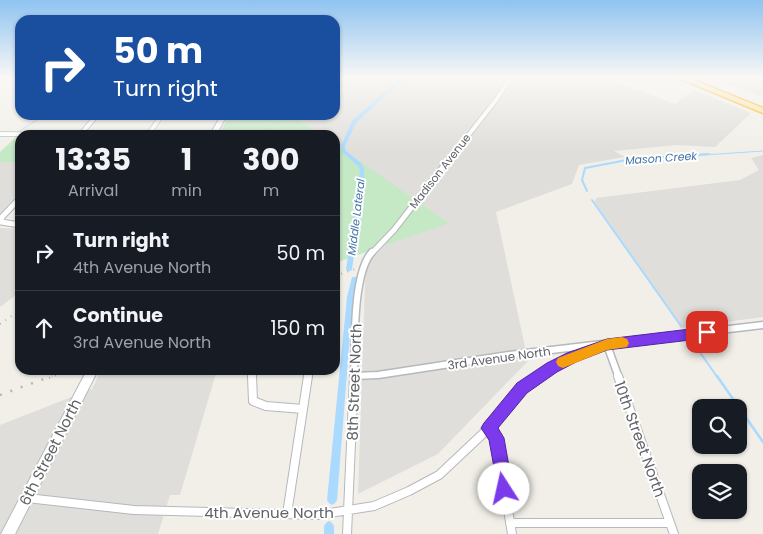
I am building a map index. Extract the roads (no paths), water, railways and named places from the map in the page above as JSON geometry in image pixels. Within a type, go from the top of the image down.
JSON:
[{"type":"highway","points":[[741,102],[763,111]]},
{"type":"street","name":"Madison Avenue","points":[[386,239],[494,102]]},
{"type":"street","points":[[84,130],[94,120]]},
{"type":"street","points":[[0,134],[15,134]]},
{"type":"street","points":[[15,203],[2,217],[1,222],[15,224]]},
{"type":"street","name":"8th Street North","points":[[347,534],[358,296],[363,266],[371,253],[386,239]]},
{"type":"street","name":"3rd Avenue North","points":[[354,376],[378,375],[509,355],[763,325]]},
{"type":"street","name":"4th Avenue North","points":[[27,498],[134,510],[317,515],[374,506],[439,474],[489,428],[522,388],[537,377],[572,358],[607,344]]},
{"type":"street","name":"10th Street North","points":[[607,344],[674,534]]},
{"type":"street","name":"6th Street North","points":[[8,534],[90,375]]},
{"type":"street","points":[[252,375],[252,401],[266,406],[303,409]]},
{"type":"street","points":[[287,514],[308,375]]},
{"type":"street","points":[[489,428],[496,438],[512,534]]},
{"type":"street","points":[[510,523],[670,523]]},
{"type":"waterway","name":"Middle Lateral","points":[[349,269],[361,189],[362,169],[344,151],[343,146],[354,122],[376,102]]},
{"type":"waterway","points":[[22,130],[36,120]]},
{"type":"waterway","name":"Mason Creek","points":[[689,156],[763,151]]},
{"type":"waterway","name":"Mason Creek","points":[[587,191],[582,180],[585,168],[632,159],[709,154]]},
{"type":"waterway","name":"Mason Creek","points":[[592,200],[681,326]]},
{"type":"waterway","name":"Middle Lateral","points":[[332,500],[350,297],[354,279]]},
{"type":"waterway","name":"Mason Creek","points":[[692,341],[718,378]]},
{"type":"waterway","name":"Mason Creek","points":[[717,376],[763,442]]},
{"type":"waterway","name":"Middle Lateral","points":[[329,526],[329,534]]},
{"type":"railway","points":[[264,130],[277,120]]},
{"type":"railway","points":[[340,274],[355,269]]},
{"type":"railway","points":[[0,324],[15,314]]},
{"type":"railway","points":[[49,378],[57,375]]},
{"type":"railway","points":[[0,395],[52,376]]}]
